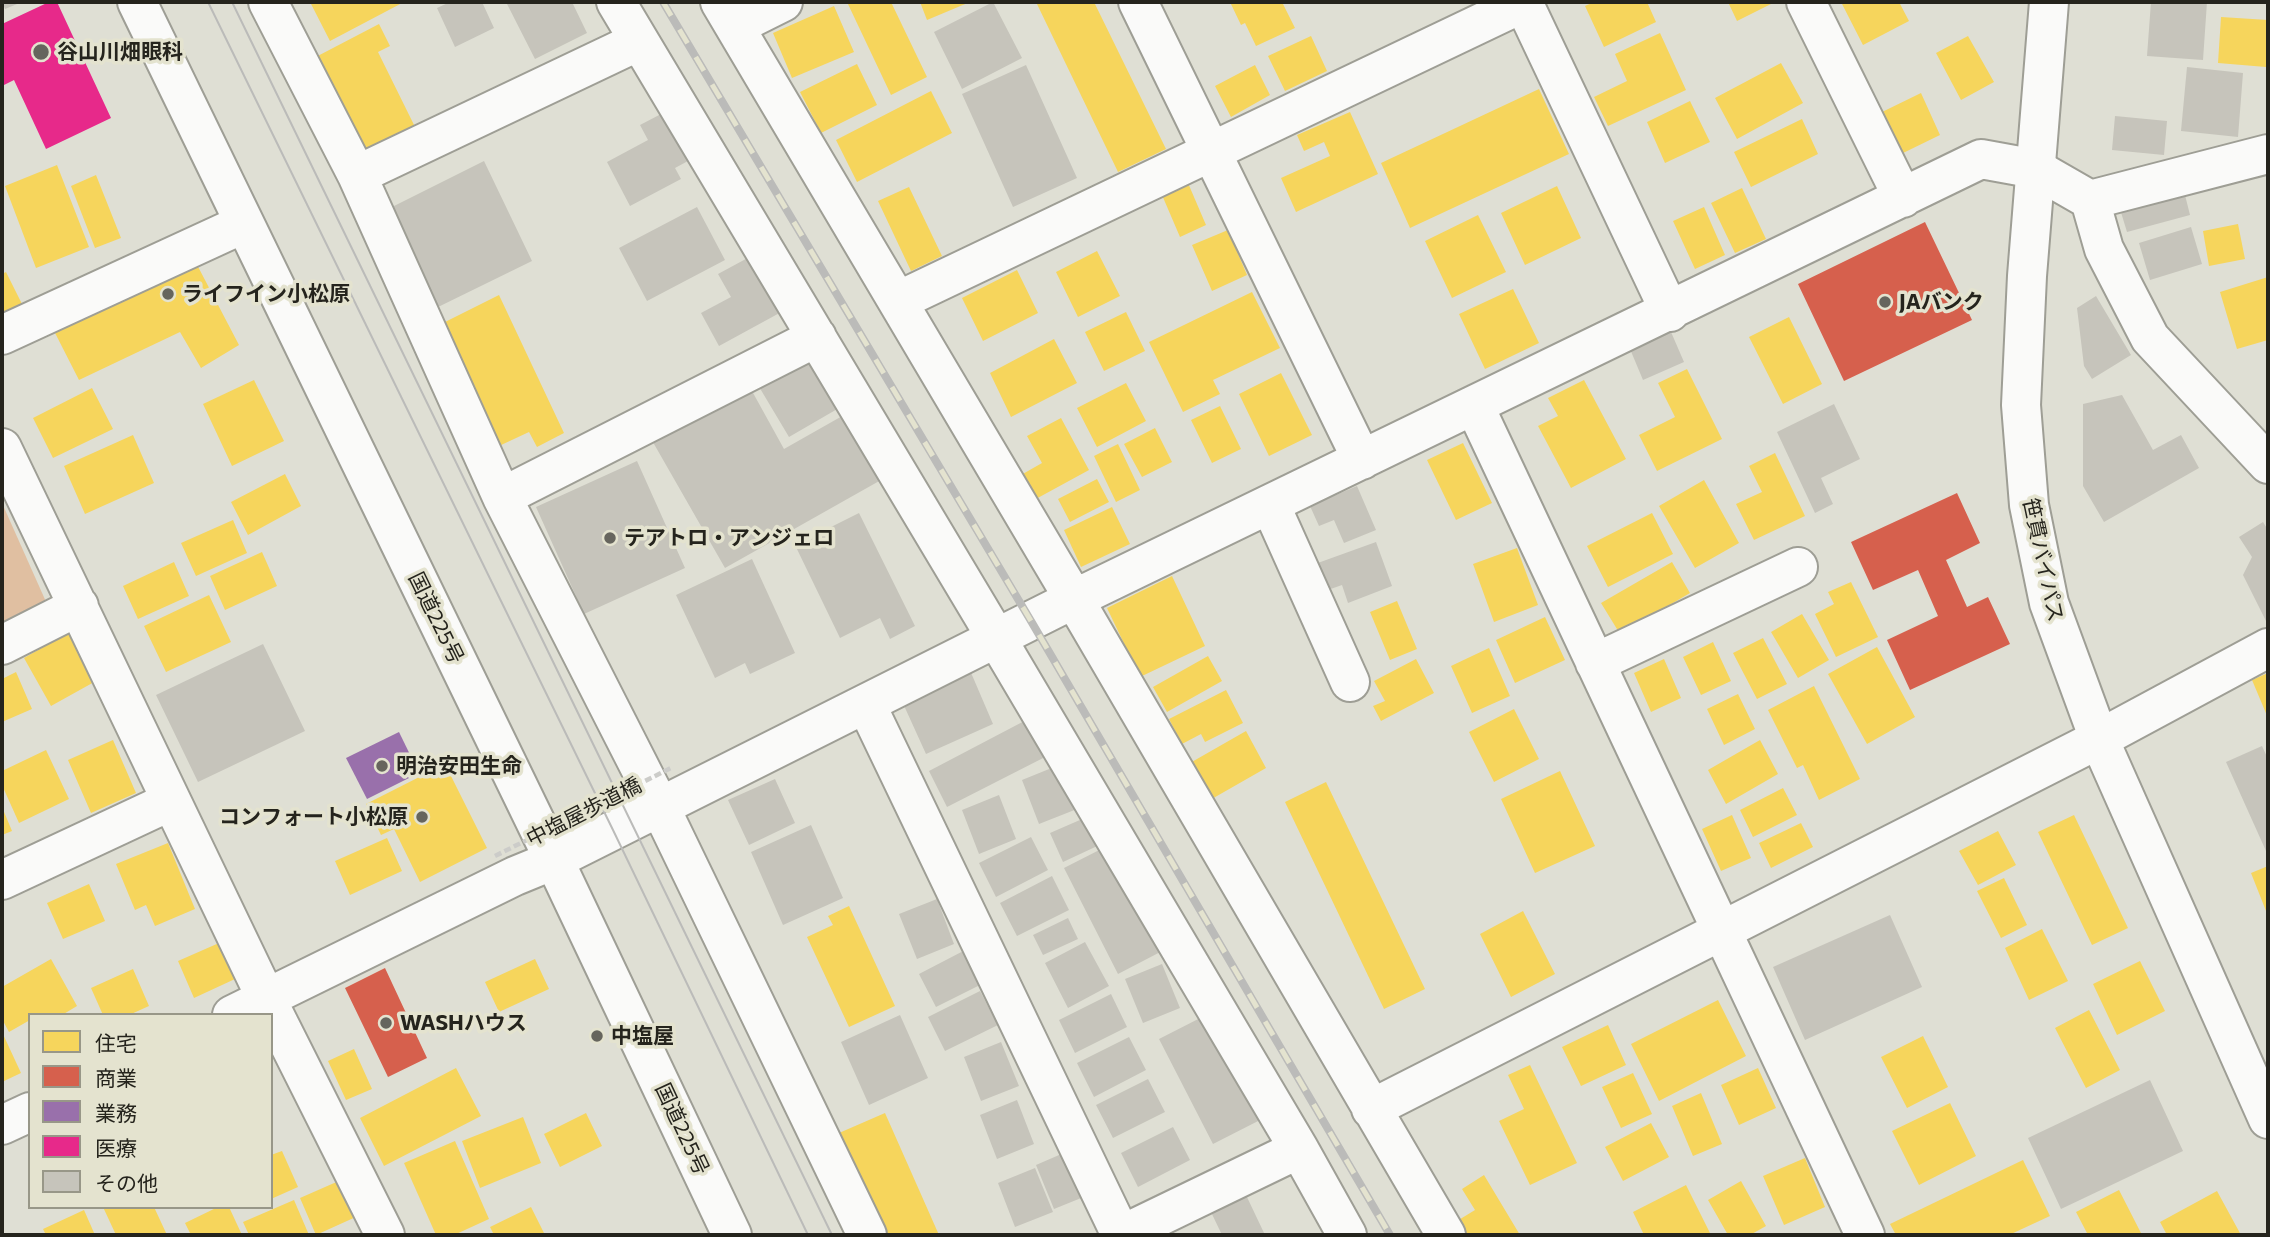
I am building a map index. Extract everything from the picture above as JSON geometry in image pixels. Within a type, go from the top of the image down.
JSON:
[{"type":"main road","name":"国道225号","points":[[136,2],[554,860],[732,1235]]},
{"type":"main road","points":[[268,2],[357,175],[502,497],[660,807],[867,1235]]},
{"type":"main road","points":[[616,2],[997,639],[1299,1149],[1347,1235]]},
{"type":"main road","points":[[783,2],[728,14],[1446,1235]]},
{"type":"main road","points":[[1138,2],[1362,460]]},
{"type":"main road","points":[[898,300],[1524,2],[1670,312]]},
{"type":"main road","points":[[1806,2],[1903,198]]},
{"type":"main road","name":"笹貫バイパス","points":[[2049,2],[2027,276],[2021,405],[2029,505],[2049,603],[2099,739],[2268,1119]]},
{"type":"main road","points":[[357,175],[639,41]]},
{"type":"main road","points":[[2090,200],[2268,154]]},
{"type":"main road","points":[[236,1013],[515,876],[554,860],[1074,599],[1981,159],[2036,169],[2090,200],[2104,249],[2150,338],[2268,464]]},
{"type":"main road","points":[[2,335],[243,224]]},
{"type":"main road","points":[[502,497],[817,337]]},
{"type":"main road","points":[[1474,405],[1865,1235]]},
{"type":"main road","points":[[2,448],[273,1013]]},
{"type":"main road","points":[[1270,504],[1350,682]]},
{"type":"main road","points":[[1595,663],[1798,567]]},
{"type":"main road","points":[[2,645],[79,606]]},
{"type":"main road","points":[[1371,1109],[2099,739],[2268,648]]},
{"type":"main road","points":[[866,705],[1121,1235],[1299,1149]]},
{"type":"main road","points":[[2,880],[171,801]]},
{"type":"main road","points":[[273,1014],[371,1231]]},
{"type":"main road","points":[[2,1125],[28,1113]]},
{"type":"path","name":"中塩屋歩道橋","points":[[495,856],[673,767]]},
{"type":"shaded area","points":[[2,503],[47,604],[2,624]]},
{"type":"building: 住宅","points":[[310,2],[404,2],[330,41]]},
{"type":"building: 住宅","points":[[847,2],[891,2],[927,77],[891,95]]},
{"type":"building: 住宅","points":[[920,2],[970,2],[927,20]]},
{"type":"building: 住宅","points":[[1036,2],[1094,2],[1166,149],[1118,172]]},
{"type":"building: 住宅","points":[[1230,2],[1282,2],[1295,28],[1256,46],[1245,23],[1241,25]]},
{"type":"building: 住宅","points":[[1594,2],[1647,2],[1656,22],[1604,47],[1585,6]]},
{"type":"building: 住宅","points":[[1728,2],[1775,2],[1737,21]]},
{"type":"building: 住宅","points":[[1841,2],[1899,2],[1909,21],[1863,45]]},
{"type":"building: 住宅","points":[[834,6],[854,52],[792,78],[773,33]]},
{"type":"building: 住宅","points":[[2221,17],[2268,20],[2266,67],[2218,63]]},
{"type":"building: 住宅","points":[[379,24],[390,46],[378,52],[418,133],[361,163],[310,60]]},
{"type":"building: 住宅","points":[[1660,33],[1686,90],[1608,126],[1594,97],[1627,81],[1615,54]]},
{"type":"building: 住宅","points":[[1311,36],[1327,71],[1285,91],[1268,56]]},
{"type":"building: 住宅","points":[[1968,36],[1994,82],[1961,100],[1936,53]]},
{"type":"building: 住宅","points":[[1781,63],[1803,103],[1737,139],[1715,98]]},
{"type":"building: 住宅","points":[[857,64],[877,105],[821,133],[800,92]]},
{"type":"building: 住宅","points":[[1255,65],[1270,95],[1231,117],[1215,86]]},
{"type":"building: 住宅","points":[[1539,89],[1569,154],[1410,228],[1381,163]]},
{"type":"building: 住宅","points":[[931,91],[952,133],[857,182],[836,140]]},
{"type":"building: 住宅","points":[[1921,93],[1940,135],[1899,155],[1880,113]]},
{"type":"building: 住宅","points":[[1690,101],[1710,142],[1665,163],[1647,122]]},
{"type":"building: 住宅","points":[[1350,112],[1378,174],[1296,212],[1281,178],[1330,156],[1324,142],[1304,151],[1297,135]]},
{"type":"building: 住宅","points":[[1802,119],[1818,154],[1751,187],[1734,152]]},
{"type":"building: 住宅","points":[[57,165],[89,247],[36,268],[5,186]]},
{"type":"building: 住宅","points":[[96,175],[121,238],[95,248],[71,186]]},
{"type":"building: 住宅","points":[[1188,183],[1206,225],[1180,237],[1162,195]]},
{"type":"building: 住宅","points":[[1557,186],[1581,238],[1525,265],[1501,213]]},
{"type":"building: 住宅","points":[[909,187],[942,256],[911,271],[878,201]]},
{"type":"building: 住宅","points":[[1742,188],[1766,239],[1735,253],[1711,203]]},
{"type":"building: 住宅","points":[[1704,207],[1725,255],[1695,269],[1673,221]]},
{"type":"building: 住宅","points":[[1478,215],[1506,272],[1452,298],[1425,241]]},
{"type":"building: 住宅","points":[[2238,224],[2245,259],[2209,266],[2203,231]]},
{"type":"building: 住宅","points":[[1228,230],[1247,275],[1212,291],[1192,245]]},
{"type":"building: 住宅","points":[[1097,251],[1120,296],[1078,317],[1056,272]]},
{"type":"building: 住宅","name":"ライフイン小松原","points":[[194,259],[239,345],[201,368],[180,332],[79,380],[53,329]]},
{"type":"building: 住宅","points":[[1017,270],[1038,313],[983,341],[962,298]]},
{"type":"building: 住宅","points":[[6,272],[22,304],[2,313],[2,274]]},
{"type":"building: 住宅","points":[[2268,277],[2268,340],[2237,349],[2220,292]]},
{"type":"building: 住宅","points":[[1513,289],[1539,343],[1485,369],[1459,314]]},
{"type":"building: 住宅","points":[[1252,292],[1280,348],[1213,380],[1220,394],[1183,412],[1149,342]]},
{"type":"building: 住宅","points":[[499,295],[564,433],[537,447],[529,432],[499,446],[441,324]]},
{"type":"building: 住宅","points":[[1126,312],[1145,351],[1104,371],[1085,332]]},
{"type":"building: 住宅","points":[[1789,317],[1822,384],[1783,404],[1749,337]]},
{"type":"building: 住宅","points":[[1054,339],[1077,383],[1011,417],[990,373]]},
{"type":"building: 住宅","points":[[1687,369],[1722,439],[1657,471],[1639,435],[1675,417],[1658,383]]},
{"type":"building: 住宅","points":[[1281,373],[1312,435],[1269,456],[1239,394]]},
{"type":"building: 住宅","points":[[254,380],[284,441],[232,466],[203,404]]},
{"type":"building: 住宅","points":[[1584,380],[1626,459],[1571,488],[1538,426],[1558,416],[1548,398]]},
{"type":"building: 住宅","points":[[1126,383],[1146,421],[1097,447],[1077,408]]},
{"type":"building: 住宅","points":[[92,388],[113,429],[53,458],[33,418]]},
{"type":"building: 住宅","points":[[1220,406],[1241,449],[1212,463],[1191,420]]},
{"type":"building: 住宅","points":[[1061,418],[1089,470],[1034,500],[1021,475],[1042,463],[1027,436]]},
{"type":"building: 住宅","points":[[1155,428],[1172,462],[1142,477],[1124,444]]},
{"type":"building: 住宅","points":[[133,435],[154,483],[85,514],[64,466]]},
{"type":"building: 住宅","points":[[1463,443],[1492,503],[1456,520],[1427,460]]},
{"type":"building: 住宅","points":[[1118,444],[1140,490],[1116,502],[1094,456]]},
{"type":"building: 住宅","points":[[1775,453],[1805,516],[1754,540],[1736,504],[1762,492],[1749,466]]},
{"type":"building: 住宅","points":[[285,474],[301,506],[248,535],[231,502]]},
{"type":"building: 住宅","points":[[1097,479],[1109,502],[1070,522],[1058,499]]},
{"type":"building: 住宅","points":[[1704,480],[1739,543],[1695,568],[1659,506]]},
{"type":"building: 住宅","points":[[1112,507],[1130,544],[1081,567],[1064,530]]},
{"type":"building: 住宅","points":[[1652,513],[1673,554],[1608,587],[1587,546]]},
{"type":"building: 住宅","points":[[233,520],[247,553],[196,576],[181,543]]},
{"type":"building: 住宅","points":[[1517,548],[1538,605],[1494,622],[1473,564]]},
{"type":"building: 住宅","points":[[262,552],[277,586],[225,610],[210,576]]},
{"type":"building: 住宅","points":[[174,562],[189,596],[138,619],[123,586]]},
{"type":"building: 住宅","points":[[1672,562],[1690,593],[1620,634],[1601,603]]},
{"type":"building: 住宅","points":[[1172,576],[1205,646],[1140,677],[1107,608]]},
{"type":"building: 住宅","points":[[1851,582],[1878,637],[1836,657],[1815,614],[1834,604],[1828,592]]},
{"type":"building: 住宅","points":[[209,595],[231,642],[166,672],[144,626]]},
{"type":"building: 住宅","points":[[1397,601],[1417,649],[1390,660],[1370,612]]},
{"type":"building: 住宅","points":[[1802,614],[1829,660],[1798,678],[1771,632]]},
{"type":"building: 住宅","points":[[1545,617],[1565,660],[1515,683],[1496,640]]},
{"type":"building: 住宅","points":[[69,632],[96,681],[51,706],[24,658]]},
{"type":"building: 住宅","points":[[1763,638],[1787,684],[1757,699],[1733,653]]},
{"type":"building: 住宅","points":[[1713,642],[1731,681],[1701,695],[1683,657]]},
{"type":"building: 住宅","points":[[1877,647],[1915,717],[1867,744],[1828,674]]},
{"type":"building: 住宅","points":[[1489,648],[1510,696],[1472,713],[1451,666]]},
{"type":"building: 住宅","points":[[1208,656],[1222,681],[1167,712],[1153,687]]},
{"type":"building: 住宅","points":[[1416,659],[1434,693],[1381,721],[1373,706],[1385,701],[1374,681]]},
{"type":"building: 住宅","points":[[1664,659],[1681,698],[1651,712],[1634,673]]},
{"type":"building: 住宅","points":[[16,672],[32,709],[2,722],[2,679]]},
{"type":"building: 住宅","points":[[2268,673],[2268,718],[2252,680]]},
{"type":"building: 住宅","points":[[1814,686],[1860,779],[1819,800],[1803,765],[1797,768],[1768,710]]},
{"type":"building: 住宅","points":[[1226,690],[1243,723],[1205,742],[1201,734],[1182,744],[1169,719]]},
{"type":"building: 住宅","points":[[1738,694],[1755,729],[1724,745],[1707,709]]},
{"type":"building: 住宅","points":[[1514,709],[1539,759],[1494,782],[1469,732]]},
{"type":"building: 住宅","points":[[1246,731],[1266,768],[1210,800],[1190,763]]},
{"type":"building: 住宅","points":[[113,740],[136,793],[91,813],[68,760]]},
{"type":"building: 住宅","points":[[1760,740],[1778,774],[1726,804],[1708,770]]},
{"type":"building: 住宅","points":[[46,750],[69,799],[19,823],[2,785],[2,771]]},
{"type":"building: 住宅","name":"コンフォート小松原","points":[[445,764],[487,848],[420,882],[394,829],[381,835],[366,804]]},
{"type":"building: 住宅","points":[[1560,771],[1595,846],[1535,873],[1501,799]]},
{"type":"building: 住宅","points":[[1326,782],[1425,989],[1384,1009],[1285,802]]},
{"type":"building: 住宅","points":[[1783,788],[1797,815],[1753,837],[1740,810]]},
{"type":"building: 住宅","points":[[2,807],[12,831],[2,835]]},
{"type":"building: 住宅","points":[[1732,815],[1751,858],[1721,871],[1702,829]]},
{"type":"building: 住宅","points":[[2074,815],[2128,928],[2092,945],[2038,832]]},
{"type":"building: 住宅","points":[[1801,823],[1813,847],[1771,868],[1759,843]]},
{"type":"building: 住宅","points":[[1998,831],[2016,865],[1978,885],[1959,851]]},
{"type":"building: 住宅","points":[[387,838],[402,871],[350,895],[335,861]]},
{"type":"building: 住宅","points":[[168,843],[195,909],[155,926],[146,905],[135,910],[116,864]]},
{"type":"building: 住宅","points":[[2268,866],[2268,916],[2251,873]]},
{"type":"building: 住宅","points":[[2004,878],[2027,925],[2001,938],[1977,891]]},
{"type":"building: 住宅","points":[[89,884],[105,921],[63,939],[47,903]]},
{"type":"building: 住宅","points":[[849,906],[895,1006],[849,1027],[807,937],[833,925],[828,916]]},
{"type":"building: 住宅","points":[[1523,911],[1555,974],[1511,997],[1480,934]]},
{"type":"building: 住宅","points":[[2042,929],[2068,981],[2029,1000],[2005,948]]},
{"type":"building: 住宅","points":[[219,943],[235,979],[194,998],[178,961]]},
{"type":"building: 住宅","points":[[51,959],[77,1006],[65,1013],[28,1013],[28,1021],[9,1032],[2,1019],[2,987]]},
{"type":"building: 住宅","points":[[535,959],[549,989],[499,1012],[485,982]]},
{"type":"building: 住宅","points":[[2140,961],[2165,1011],[2117,1035],[2093,984]]},
{"type":"building: 住宅","points":[[133,969],[149,1006],[133,1013],[102,1013],[91,988]]},
{"type":"building: 住宅","points":[[1718,1000],[1746,1056],[1659,1101],[1631,1044]]},
{"type":"building: 住宅","points":[[2089,1010],[2120,1070],[2086,1088],[2055,1028]]},
{"type":"building: 住宅","points":[[1608,1025],[1626,1065],[1581,1086],[1562,1047]]},
{"type":"building: 住宅","points":[[2,1032],[21,1073],[2,1082]]},
{"type":"building: 住宅","points":[[1923,1036],[1948,1087],[1907,1108],[1881,1057]]},
{"type":"building: 住宅","points":[[354,1049],[372,1089],[346,1100],[328,1061]]},
{"type":"building: 住宅","points":[[1530,1065],[1577,1163],[1530,1185],[1499,1121],[1524,1109],[1508,1075]]},
{"type":"building: 住宅","points":[[456,1068],[481,1116],[384,1166],[360,1118]]},
{"type":"building: 住宅","points":[[1758,1068],[1776,1108],[1739,1125],[1721,1085]]},
{"type":"building: 住宅","points":[[1633,1073],[1652,1114],[1621,1128],[1602,1087]]},
{"type":"building: 住宅","points":[[1701,1093],[1722,1144],[1693,1156],[1672,1106]]},
{"type":"building: 住宅","points":[[1950,1103],[1976,1156],[1919,1185],[1892,1131]]},
{"type":"building: 住宅","points":[[586,1113],[602,1146],[560,1167],[544,1134]]},
{"type":"building: 住宅","points":[[885,1113],[939,1235],[883,1235],[839,1133]]},
{"type":"building: 住宅","points":[[523,1117],[541,1163],[480,1188],[462,1141]]},
{"type":"building: 住宅","points":[[1651,1123],[1669,1157],[1623,1181],[1605,1147]]},
{"type":"building: 住宅","points":[[455,1141],[489,1219],[454,1235],[436,1235],[404,1163]]},
{"type":"building: 住宅","points":[[282,1151],[298,1187],[273,1198],[273,1154]]},
{"type":"building: 住宅","points":[[1805,1158],[1825,1207],[1784,1225],[1763,1176]]},
{"type":"building: 住宅","points":[[2023,1160],[2050,1216],[2009,1235],[1896,1235],[1890,1224]]},
{"type":"building: 住宅","points":[[1484,1175],[1520,1235],[1465,1235],[1457,1221],[1475,1210],[1462,1189]]},
{"type":"building: 住宅","points":[[341,1180],[358,1216],[316,1235],[300,1198]]},
{"type":"building: 住宅","points":[[1741,1181],[1766,1226],[1750,1235],[1728,1235],[1708,1200]]},
{"type":"building: 住宅","points":[[1686,1185],[1711,1235],[1644,1235],[1633,1212]]},
{"type":"building: 住宅","points":[[2119,1190],[2142,1235],[2088,1235],[2076,1212]]},
{"type":"building: 住宅","points":[[2217,1191],[2241,1235],[2167,1235],[2160,1222]]},
{"type":"building: 住宅","points":[[294,1200],[309,1235],[249,1235],[243,1222]]},
{"type":"building: 住宅","points":[[531,1207],[545,1235],[494,1235],[490,1227]]},
{"type":"building: 住宅","points":[[104,1209],[155,1209],[167,1235],[116,1235]]},
{"type":"building: 住宅","points":[[214,1209],[230,1209],[242,1235],[191,1235],[185,1223]]},
{"type":"building: 住宅","points":[[84,1210],[95,1235],[46,1235],[43,1229]]},
{"type":"building: 商業","name":"JAバンク","points":[[1925,222],[1972,320],[1844,381],[1798,284]]},
{"type":"building: 商業","points":[[1957,493],[1980,543],[1946,560],[1967,607],[1988,597],[2010,644],[1910,690],[1887,640],[1938,616],[1918,570],[1873,590],[1851,542]]},
{"type":"building: 商業","name":"WASHハウス","points":[[385,968],[427,1058],[388,1077],[345,988]]},
{"type":"building: 業務","name":"明治安田生命","points":[[399,732],[419,773],[367,799],[346,758]]},
{"type":"building: 医療","name":"谷山川畑眼科","points":[[49,2],[57,2],[111,118],[46,149],[14,80],[2,86],[2,24]]},
{"type":"building: その他","points":[[2,2],[22,2],[5,9]]},
{"type":"building: その他","points":[[450,2],[482,2],[494,28],[455,47],[437,8]]},
{"type":"building: その他","points":[[506,2],[572,2],[587,33],[535,59]]},
{"type":"building: その他","points":[[993,2],[1022,58],[962,89],[934,32]]},
{"type":"building: その他","points":[[2151,2],[2207,2],[2203,60],[2147,56]]},
{"type":"building: その他","points":[[1026,65],[1077,178],[1013,207],[962,94]]},
{"type":"building: その他","points":[[2187,67],[2243,73],[2238,137],[2181,131]]},
{"type":"building: その他","points":[[663,113],[688,161],[675,168],[681,179],[630,206],[607,162],[648,140],[640,125]]},
{"type":"building: その他","points":[[2115,116],[2167,121],[2164,155],[2112,150]]},
{"type":"building: その他","points":[[484,161],[532,261],[434,309],[386,210]]},
{"type":"building: その他","points":[[2184,191],[2190,215],[2127,232],[2120,209]]},
{"type":"building: その他","points":[[697,207],[725,260],[647,301],[619,248]]},
{"type":"building: その他","points":[[2191,227],[2202,264],[2150,280],[2139,243]]},
{"type":"building: その他","points":[[755,254],[785,310],[719,346],[701,313],[731,297],[718,274]]},
{"type":"building: その他","points":[[2096,296],[2131,355],[2092,379],[2084,366],[2077,308]]},
{"type":"building: その他","points":[[1671,332],[1684,362],[1643,380],[1630,349]]},
{"type":"building: その他","points":[[802,346],[839,408],[789,437],[752,375]]},
{"type":"building: その他","points":[[747,382],[784,449],[844,415],[881,480],[725,568],[650,437]]},
{"type":"building: その他","points":[[2122,395],[2153,450],[2181,435],[2199,468],[2104,522],[2083,486],[2083,404]]},
{"type":"building: その他","points":[[1834,404],[1860,459],[1821,478],[1833,504],[1815,513],[1777,432]]},
{"type":"building: その他","name":"テアトロ・アンジェロ","points":[[637,461],[685,568],[584,614],[536,507]]},
{"type":"building: その他","points":[[1357,486],[1376,530],[1344,543],[1334,520],[1319,526],[1310,506]]},
{"type":"building: その他","points":[[859,513],[915,626],[890,639],[880,618],[840,638],[795,545]]},
{"type":"building: その他","points":[[2263,522],[2268,530],[2266,621],[2243,575],[2252,557],[2239,537]]},
{"type":"building: その他","points":[[1376,542],[1392,586],[1348,603],[1342,585],[1325,591],[1315,564]]},
{"type":"building: その他","points":[[752,559],[795,653],[750,674],[745,663],[715,678],[676,595]]},
{"type":"building: その他","points":[[263,644],[305,731],[198,782],[156,695]]},
{"type":"building: その他","points":[[969,668],[993,724],[926,754],[901,699]]},
{"type":"building: その他","points":[[1030,718],[1049,755],[947,807],[929,771]]},
{"type":"building: その他","points":[[2262,746],[2268,759],[2266,851],[2226,762]]},
{"type":"building: その他","points":[[1059,765],[1077,809],[1039,824],[1022,780]]},
{"type":"building: その他","points":[[775,779],[795,823],[749,845],[728,800]]},
{"type":"building: その他","points":[[999,795],[1016,839],[979,854],[962,810]]},
{"type":"building: その他","points":[[1096,813],[1108,841],[1063,862],[1050,833]]},
{"type":"building: その他","points":[[811,825],[843,898],[783,925],[751,852]]},
{"type":"building: その他","points":[[1031,837],[1048,870],[996,897],[979,863]]},
{"type":"building: その他","points":[[1115,842],[1168,948],[1118,974],[1064,868]]},
{"type":"building: その他","points":[[1052,876],[1069,910],[1017,936],[1000,903]]},
{"type":"building: その他","points":[[937,899],[954,944],[917,959],[899,914]]},
{"type":"building: その他","points":[[1890,915],[1922,987],[1805,1040],[1773,967]]},
{"type":"building: その他","points":[[1068,918],[1078,939],[1043,955],[1033,935]]},
{"type":"building: その他","points":[[1085,942],[1109,986],[1068,1008],[1045,963]]},
{"type":"building: その他","points":[[971,947],[988,981],[936,1007],[919,974]]},
{"type":"building: その他","points":[[1162,964],[1180,1008],[1143,1023],[1125,979]]},
{"type":"building: その他","points":[[980,991],[998,1025],[945,1051],[928,1017]]},
{"type":"building: その他","points":[[1111,994],[1127,1027],[1075,1053],[1059,1020]]},
{"type":"building: その他","points":[[1210,1013],[1264,1118],[1213,1144],[1159,1039]]},
{"type":"building: その他","points":[[900,1015],[928,1078],[869,1105],[841,1042]]},
{"type":"building: その他","points":[[1129,1037],[1146,1070],[1094,1097],[1077,1063]]},
{"type":"building: その他","points":[[1001,1042],[1019,1086],[981,1101],[964,1057]]},
{"type":"building: その他","points":[[1148,1079],[1165,1112],[1113,1138],[1096,1105]]},
{"type":"building: その他","points":[[2150,1080],[2183,1151],[2061,1209],[2028,1138]]},
{"type":"building: その他","points":[[1017,1100],[1034,1144],[997,1159],[980,1115]]},
{"type":"building: その他","points":[[1173,1127],[1190,1160],[1138,1187],[1121,1153]]},
{"type":"building: その他","points":[[1073,1149],[1091,1194],[1054,1209],[1036,1165]]},
{"type":"building: その他","points":[[1035,1168],[1053,1212],[1015,1227],[998,1183]]},
{"type":"building: その他","points":[[1246,1195],[1265,1235],[1222,1235],[1211,1212]]},
{"type":"tram line","points":[[208,2],[808,1235]]},
{"type":"tram line","points":[[232,2],[832,1235]]},
{"type":"railway","points":[[663,2],[1031,621],[1390,1235]]},
{"type":"place","name":"谷山川畑眼科","points":[[41,52]]},
{"type":"place","name":"ライフイン小松原","points":[[168,294]]},
{"type":"place","name":"JAバンク","points":[[1885,302]]},
{"type":"place","name":"テアトロ・アンジェロ","points":[[610,538]]},
{"type":"place","name":"明治安田生命","points":[[382,766]]},
{"type":"place","name":"コンフォート小松原","points":[[422,817]]},
{"type":"place","name":"WASHハウス","points":[[386,1023]]},
{"type":"place","name":"中塩屋","points":[[597,1036]]}]
